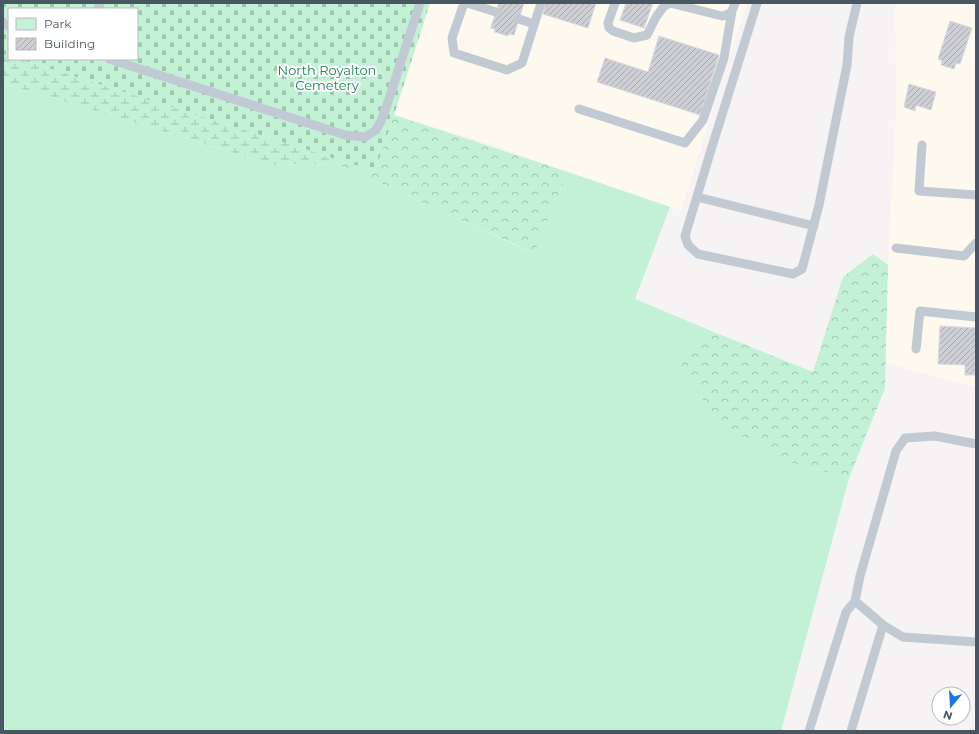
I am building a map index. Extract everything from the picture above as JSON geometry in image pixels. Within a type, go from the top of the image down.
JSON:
[{"type":"lane","points":[[112,60],[344,135],[365,137],[376,130],[381,121],[420,3]]},
{"type":"lane","points":[[496,12],[466,3],[452,38],[454,53],[507,70],[522,63],[541,3]]},
{"type":"lane","points":[[615,3],[608,23],[609,28],[613,31],[634,38],[647,35],[656,17],[664,6],[670,3],[722,16],[729,14],[734,7]]},
{"type":"lane","points":[[757,3],[685,236],[688,245],[698,254],[793,274],[802,269],[819,205],[847,64],[849,36],[857,3]]},
{"type":"lane","points":[[579,109],[685,143],[703,120],[724,58],[734,7]]},
{"type":"lane","points":[[519,19],[534,24]]},
{"type":"lane","points":[[922,145],[919,191],[976,195]]},
{"type":"lane","points":[[697,196],[814,226]]},
{"type":"lane","points":[[896,248],[964,256],[976,243]]},
{"type":"lane","points":[[916,349],[920,311],[976,318]]},
{"type":"lane","points":[[809,731],[846,612],[855,601],[860,576],[896,451],[905,438],[935,436],[976,444]]},
{"type":"lane","points":[[855,601],[883,625],[903,637],[976,642]]},
{"type":"lane","points":[[852,731],[883,625]]},
{"type":"shaded area","points":[[430,3],[747,3],[681,210],[493,145],[394,115]]},
{"type":"shaded area","points":[[895,3],[976,3],[976,387],[885,363],[888,265],[896,116]]},
{"type":"green space","name":"North Royalton Cemetery","points":[[3,3],[430,3],[375,171],[23,60],[138,60],[138,8],[8,8],[8,56],[3,54]]},
{"type":"green space","points":[[3,54],[8,56],[8,60],[23,60],[322,154],[334,163],[274,165],[3,83]]},
{"type":"green space","points":[[3,83],[274,165],[334,163],[533,253],[568,172],[670,207],[635,299],[716,333],[677,361],[788,462],[849,478],[781,731],[3,731]]},
{"type":"green space","points":[[394,115],[568,172],[534,253],[334,163],[322,154],[375,171]]},
{"type":"green space","points":[[873,254],[888,265],[885,388],[849,478],[788,462],[719,423],[677,361],[716,333],[813,372],[843,277]]},
{"type":"building","points":[[499,3],[524,3],[514,35],[509,34],[508,36],[494,32],[495,29],[490,28]]},
{"type":"building","points":[[546,3],[596,3],[588,28],[543,14]]},
{"type":"building","points":[[626,3],[653,3],[644,28],[620,20]]},
{"type":"building","points":[[950,21],[972,28],[960,64],[956,63],[954,69],[941,65],[942,61],[938,59]]},
{"type":"building","points":[[659,36],[719,55],[700,115],[597,82],[605,58],[648,72]]},
{"type":"building","points":[[909,84],[936,92],[931,110],[916,105],[915,111],[904,107]]},
{"type":"building","points":[[940,326],[976,328],[976,375],[965,375],[965,365],[938,364]]}]
